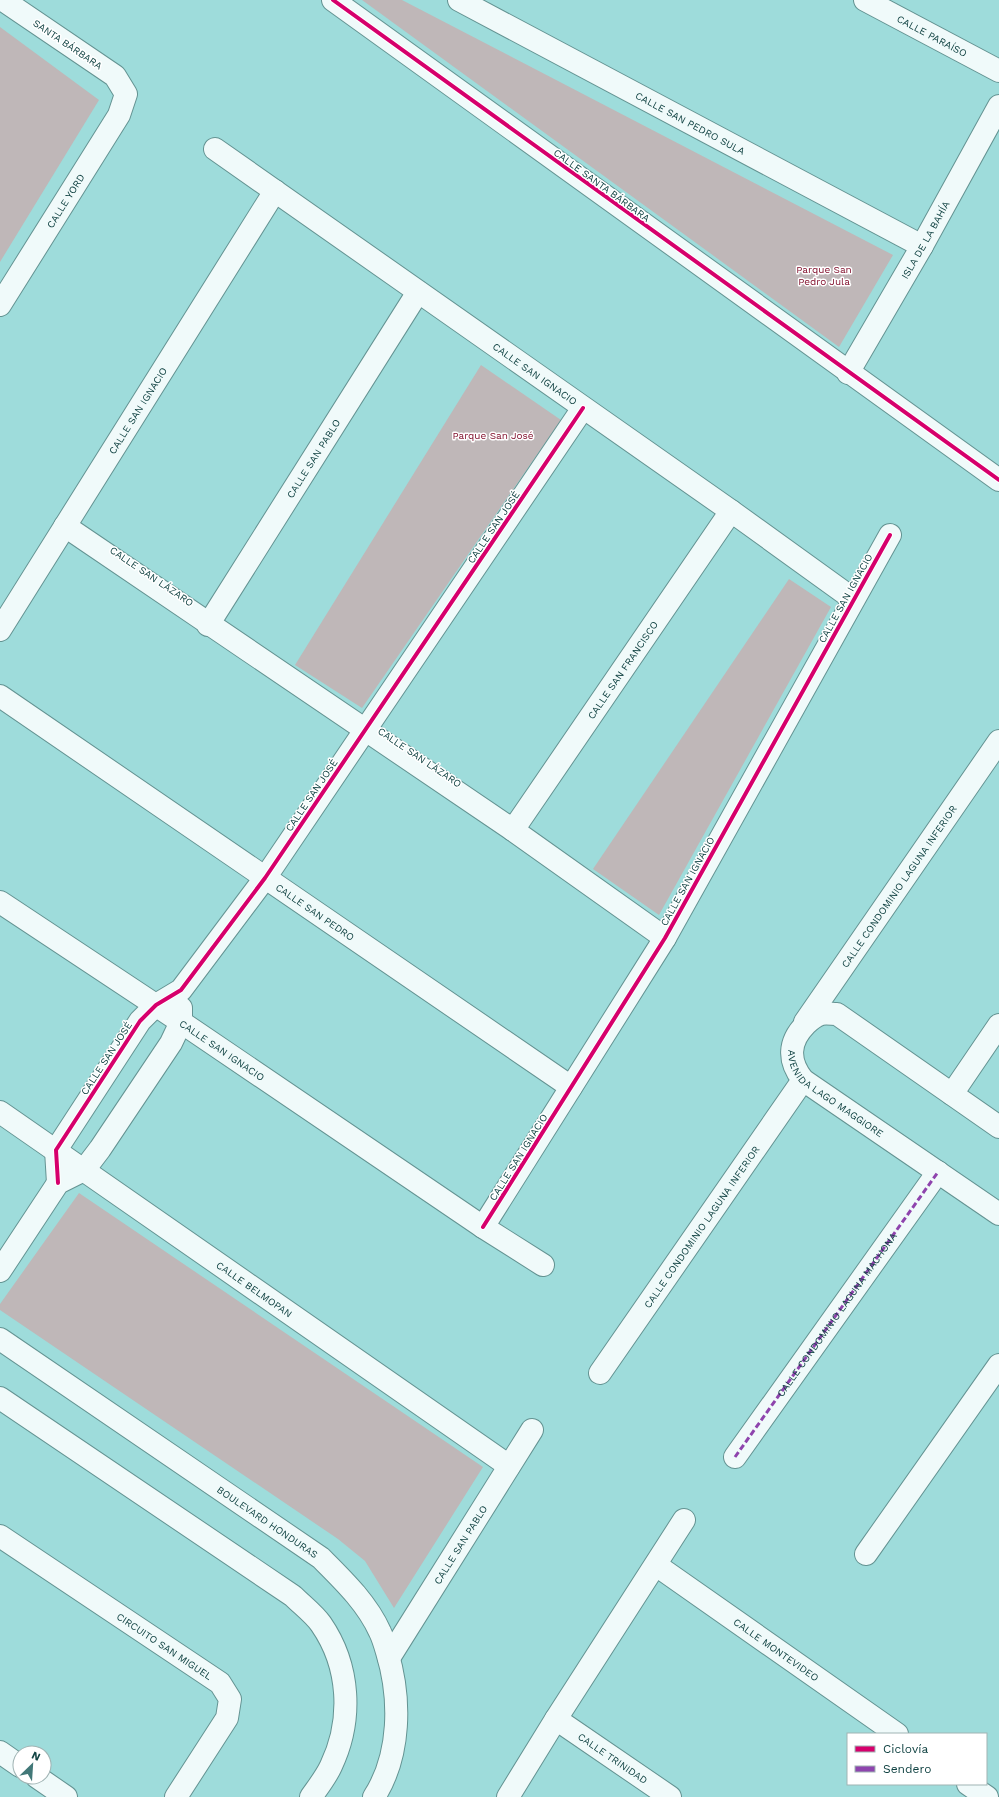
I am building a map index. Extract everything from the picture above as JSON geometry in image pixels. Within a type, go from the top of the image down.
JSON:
[{"type":"street","name":"SANTA BÁRBARA","points":[[3,0],[115,76],[126,94]]},
{"type":"street","name":"CALLE SANTA BÁRBARA","points":[[333,0],[848,373],[999,480]]},
{"type":"street","name":"CALLE SAN PEDRO SULA","points":[[459,0],[922,246]]},
{"type":"street","name":"CALLE PARAÍSO","points":[[865,0],[999,71]]},
{"type":"street","name":"CALLE YORD","points":[[0,305],[119,115],[126,94]]},
{"type":"street","name":"ISLA DE LA BAHÍA","points":[[848,373],[922,246],[999,106]]},
{"type":"street","name":"CALLE SAN IGNACIO","points":[[215,149],[854,599]]},
{"type":"street","name":"CALLE SAN IGNACIO","points":[[0,630],[275,191]]},
{"type":"street","name":"CALLE SAN PABLO","points":[[208,625],[418,292]]},
{"type":"street","name":"CALLE SAN JOSÉ","points":[[56,1150],[140,1021],[156,1005],[182,990],[265,878],[364,729],[584,408]]},
{"type":"street","name":"CALLE SAN FRANCISCO","points":[[513,830],[731,511]]},
{"type":"street","name":"CALLE SAN LÁZARO","points":[[65,526],[208,625],[513,830],[665,938]]},
{"type":"street","name":"CALLE SAN IGNACIO","points":[[483,1226],[665,938],[890,535]]},
{"type":"street","name":"CALLE SAN PEDRO","points":[[0,696],[571,1087]]},
{"type":"street","name":"CALLE CONDOMINIO LAGUNA INFERIOR","points":[[798,1031],[999,741]]},
{"type":"street","name":"CALLE SAN IGNACIO","points":[[0,902],[543,1265]]},
{"type":"street","points":[[0,1271],[58,1183],[84,1170],[144,1084],[171,1042],[181,1022],[182,990]]},
{"type":"street","name":"AVENIDA LAGO MAGGIORE","points":[[999,1127],[837,1014],[822,1014],[812,1018],[798,1031],[793,1045],[792,1057],[795,1070],[803,1080],[999,1214]]},
{"type":"street","points":[[952,1094],[999,1025]]},
{"type":"street","name":"CALLE CONDOMINIO LAGUNA INFERIOR","points":[[600,1373],[803,1080]]},
{"type":"street","name":"CALLE BELMOPAN","points":[[0,1112],[509,1466]]},
{"type":"street","points":[[56,1150],[58,1183]]},
{"type":"street","name":"CALLE CONDOMINIO LAGUNA MACHONA","points":[[735,1457],[938,1172]]},
{"type":"street","name":"BOULEVARD HONDURAS","points":[[0,1340],[321,1558],[353,1590],[380,1632],[392,1669],[397,1711],[390,1760],[380,1795]]},
{"type":"street","points":[[866,1554],[999,1366]]},
{"type":"street","points":[[0,1398],[293,1596],[321,1623],[339,1657],[346,1688],[345,1714],[340,1742],[331,1767],[311,1797]]},
{"type":"street","name":"CALLE SAN PABLO","points":[[389,1658],[532,1430]]},
{"type":"street","points":[[508,1797],[556,1719],[684,1520]]},
{"type":"street","name":"CIRCUITO SAN MIGUEL","points":[[0,1536],[220,1682],[230,1699],[227,1718],[176,1797]]},
{"type":"street","name":"CALLE MONTEVIDEO","points":[[656,1564],[896,1733]]},
{"type":"street","name":"CALLE TRINIDAD","points":[[556,1719],[670,1797]]},
{"type":"street","points":[[0,1752],[12,1760]]},
{"type":"street","points":[[49,1785],[66,1797]]},
{"type":"street","points":[[969,1785],[987,1797]]},
{"type":"green space","name":"Parque San Pedro Jula","points":[[362,0],[402,0],[893,255],[839,347]]},
{"type":"green space","points":[[0,27],[99,100],[0,262]]},
{"type":"green space","name":"Parque San José","points":[[481,365],[561,420],[362,708],[295,665]]},
{"type":"green space","points":[[789,579],[831,607],[659,915],[593,869]]},
{"type":"green space","points":[[79,1193],[483,1467],[394,1608],[365,1561],[338,1539],[0,1310],[0,1304]]},
{"type":"marked path","points":[[735,1457],[938,1172]]},
{"type":"cycle path","points":[[333,0],[999,480]]},
{"type":"cycle path","points":[[58,1183],[56,1150],[140,1021],[156,1005],[181,990],[265,878],[583,408]]},
{"type":"cycle path","points":[[483,1227],[665,938],[890,535]]}]
